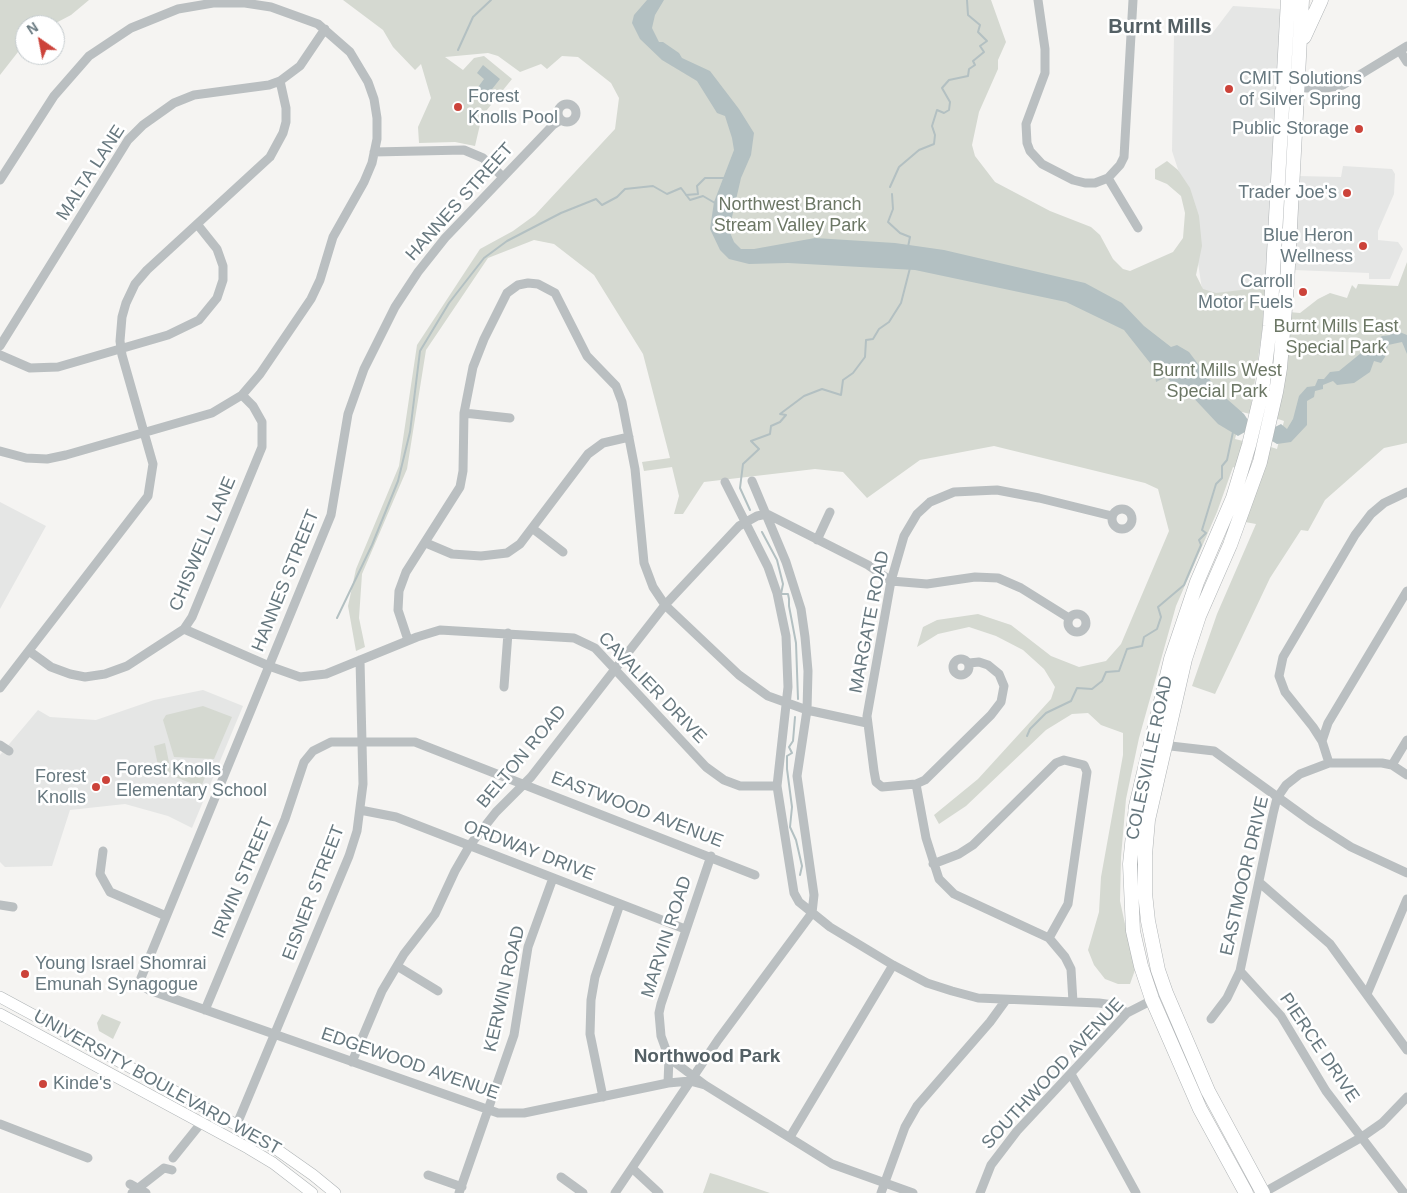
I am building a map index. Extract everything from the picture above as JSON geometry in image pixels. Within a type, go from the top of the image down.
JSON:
[{"type":"highway","name":"COLESVILLE ROAD","points":[[1246,1193],[1200,1109],[1152,999],[1141,966],[1133,931],[1130,893],[1131,841],[1150,744],[1182,620],[1233,498],[1262,391],[1270,326],[1288,0]]},
{"type":"highway","name":"COLESVILLE ROAD","points":[[1263,1193],[1212,1098],[1166,993],[1153,948],[1144,884],[1144,855],[1148,820],[1185,659],[1199,616],[1236,530],[1267,433],[1280,368],[1284,330],[1302,0]]},
{"type":"highway","points":[[1300,45],[1320,0]]},
{"type":"main road","name":"UNIVERSITY BOULEVARD WEST","points":[[0,997],[237,1124],[288,1156],[335,1193]]},
{"type":"main road","name":"UNIVERSITY BOULEVARD WEST","points":[[0,1014],[202,1122],[273,1163],[312,1193]]},
{"type":"main road","points":[[228,1137],[237,1124]]},
{"type":"street","points":[[1038,0],[1045,48],[1045,73],[1026,124],[1030,151],[1042,164],[1073,180],[1095,182],[1108,178],[1124,158],[1133,0]]},
{"type":"street","points":[[0,180],[40,116],[71,74],[106,42],[131,28],[178,9],[213,3],[245,3],[271,6],[300,16],[325,29],[350,52],[368,82],[377,118],[374,152],[364,182],[333,237],[320,280],[311,299],[260,374],[242,395],[212,413],[66,455],[47,458],[26,458],[0,451]]},
{"type":"street","name":"MALTA LANE","points":[[0,346],[128,140],[143,124],[174,103],[194,95],[269,85],[280,81],[300,66],[325,29]]},
{"type":"street","points":[[1282,88],[1326,88],[1343,84],[1403,48],[1407,62]]},
{"type":"street","points":[[0,688],[148,496],[153,464],[121,349],[122,317],[135,284],[147,270],[270,157],[283,133],[286,122],[286,108],[280,81]]},
{"type":"street","name":"HANNES STREET","points":[[142,985],[141,978],[331,515],[348,414],[364,369],[395,307],[418,272],[444,238],[553,125],[561,120]]},
{"type":"street","points":[[374,152],[464,150],[483,158],[503,177]]},
{"type":"street","points":[[1108,178],[1138,228]]},
{"type":"street","points":[[0,355],[22,366],[44,369],[121,349],[185,329],[199,320],[218,298],[223,280],[223,266],[217,249],[197,224]]},
{"type":"street","points":[[408,640],[398,610],[399,591],[406,572],[460,487],[464,471],[464,413],[474,367],[484,339],[507,293],[518,286],[528,283],[538,284],[555,293],[587,356],[616,386],[622,402],[637,483],[644,563],[649,579],[666,605],[739,675],[768,696],[807,710],[867,723]]},
{"type":"street","name":"CHISWELL LANE","points":[[29,652],[51,667],[85,677],[104,674],[127,666],[184,629],[192,617],[262,447],[262,422],[253,406],[242,395]]},
{"type":"street","points":[[464,413],[510,418]]},
{"type":"street","points":[[426,543],[452,554],[500,556],[507,554],[520,544],[588,454],[603,443],[629,437]]},
{"type":"street","points":[[616,1193],[692,1079],[812,913],[814,895],[797,776],[807,710],[808,671],[801,609],[768,514],[760,504],[752,481]]},
{"type":"street","points":[[725,482],[768,567],[786,636],[788,669],[786,702],[776,786],[794,893],[799,902],[812,913],[892,965],[927,983],[978,998],[1113,1005],[1127,1013]]},
{"type":"street","name":"MARGATE ROAD","points":[[916,784],[882,788],[876,782],[867,723],[891,581],[904,536],[909,526],[930,502],[954,492],[997,490],[1112,516]]},
{"type":"street","points":[[1329,763],[1322,741],[1285,692],[1279,676],[1283,657],[1354,535],[1371,514],[1384,503],[1407,492]]},
{"type":"street","points":[[817,540],[830,512]]},
{"type":"street","points":[[768,514],[868,565],[891,581],[928,584],[976,577],[998,578],[1021,588],[1069,618]]},
{"type":"street","name":"BELTON ROAD","points":[[352,1062],[382,991],[397,966],[435,914],[455,871],[470,845],[496,812],[524,784],[614,668],[666,605],[746,521],[768,514]]},
{"type":"street","points":[[532,528],[563,552]]},
{"type":"street","points":[[1322,741],[1328,723],[1407,592]]},
{"type":"street","name":"CAVALIER DRIVE","points":[[184,629],[292,675],[314,677],[408,640],[440,630],[574,638],[595,648],[706,768],[724,780],[740,786],[776,786]]},
{"type":"street","points":[[504,687],[508,633]]},
{"type":"street","name":"EISNER STREET","points":[[237,1124],[349,856],[357,831],[360,810],[362,741],[360,660]]},
{"type":"street","points":[[969,663],[979,662],[988,665],[998,674],[1004,686],[1001,702],[991,715],[925,780],[916,784],[933,864],[939,879],[954,894],[1049,938],[1065,957],[1071,969],[1073,1002]]},
{"type":"street","points":[[1407,740],[1392,766],[1407,775]]},
{"type":"street","name":"EASTWOOD AVENUE","points":[[362,741],[415,742],[711,856],[755,875]]},
{"type":"street","name":"IRWIN STREET","points":[[205,1010],[285,819],[304,762],[313,751],[331,742],[362,741]]},
{"type":"street","points":[[1150,744],[1214,751],[1277,798],[1352,847],[1407,873]]},
{"type":"street","points":[[0,745],[9,752]]},
{"type":"street","points":[[933,864],[959,854],[973,845],[1056,763],[1064,760],[1084,765],[1087,772],[1068,904],[1049,938]]},
{"type":"street","name":"EASTMOOR DRIVE","points":[[1211,1019],[1226,998],[1240,971],[1277,798],[1286,785],[1300,774],[1329,763],[1371,762],[1392,766]]},
{"type":"street","name":"ORDWAY DRIVE","points":[[360,810],[396,817],[685,929]]},
{"type":"street","points":[[103,851],[100,874],[110,892],[166,916]]},
{"type":"street","name":"MARVIN ROAD","points":[[668,1083],[669,1058],[662,1036],[660,1013],[685,929],[711,856]]},
{"type":"street","name":"KERWIN ROAD","points":[[461,1190],[514,1036],[528,947],[553,878]]},
{"type":"street","points":[[1260,883],[1330,944],[1407,1050]]},
{"type":"street","points":[[1367,994],[1407,899]]},
{"type":"street","points":[[603,1097],[590,1034],[591,1000],[595,977],[620,904]]},
{"type":"street","points":[[0,905],[13,907]]},
{"type":"street","points":[[790,1137],[892,965]]},
{"type":"street","points":[[397,966],[438,991]]},
{"type":"street","name":"PIERCE DRIVE","points":[[1240,971],[1282,1016],[1326,1090],[1404,1193]]},
{"type":"street","name":"EDGEWOOD AVENUE","points":[[142,985],[149,990],[498,1113],[524,1113],[692,1079]]},
{"type":"street","name":"SOUTHWOOD AVENUE","points":[[980,1193],[991,1164],[1002,1147],[1127,1013],[1166,993]]},
{"type":"street","points":[[881,1193],[905,1127],[917,1106],[990,1022],[1006,1000]]},
{"type":"street","points":[[669,1058],[692,1079],[705,1085],[832,1164],[913,1193]]},
{"type":"street","points":[[1071,1074],[1136,1193]]},
{"type":"street","points":[[1263,1193],[1362,1137],[1382,1123],[1407,1097]]},
{"type":"street","points":[[172,1158],[202,1122]]},
{"type":"street","points":[[0,1124],[88,1158]]},
{"type":"street","points":[[133,1188],[144,1186],[164,1168],[172,1170]]},
{"type":"street","points":[[632,1168],[659,1193]]},
{"type":"street","points":[[428,1175],[461,1190]]},
{"type":"street","points":[[561,1177],[583,1193]]},
{"type":"street","points":[[1281,1183],[1286,1193]]},
{"type":"street","points":[[133,1188],[146,1193]]},
{"type":"shaded area","points":[[647,0],[664,0],[655,15],[652,28],[659,42],[663,42],[679,53],[682,58],[710,71],[739,109],[754,133],[751,155],[741,178],[729,230],[734,242],[741,249],[754,249],[815,238],[895,243],[944,250],[1085,283],[1122,303],[1144,326],[1171,347],[1177,345],[1189,352],[1219,392],[1244,414],[1248,420],[1245,432],[1238,436],[1218,424],[1188,392],[1165,387],[1170,381],[1166,377],[1156,382],[1154,368],[1124,330],[1066,302],[915,270],[788,263],[749,264],[729,259],[720,250],[710,229],[714,202],[734,150],[732,138],[725,116],[717,113],[697,81],[662,60],[640,39],[632,23],[634,15]]},
{"type":"shaded area","points":[[1233,6],[1281,9],[1266,288],[1203,296],[1189,203],[1172,151],[1174,35],[1211,35]]},
{"type":"shaded area","points":[[483,65],[500,79],[485,98],[476,90],[484,79],[477,73]]},
{"type":"shaded area","points":[[1343,166],[1392,169],[1395,174],[1394,194],[1378,231],[1378,240],[1398,242],[1403,249],[1390,279],[1369,279],[1369,273],[1294,270],[1298,176],[1341,177]]},
{"type":"shaded area","points":[[1397,331],[1407,335],[1407,354],[1402,342],[1388,345],[1385,357],[1381,363],[1374,361],[1370,372],[1354,383],[1337,385],[1333,381],[1323,385],[1323,389],[1315,391],[1314,397],[1307,401],[1307,425],[1291,442],[1277,444],[1272,441],[1275,427],[1281,424],[1287,429],[1293,419],[1299,396],[1307,387],[1315,386],[1318,379],[1324,379],[1330,372],[1339,371],[1382,336],[1391,335]]},
{"type":"shaded area","points":[[0,502],[46,526],[0,609]]},
{"type":"shaded area","name":"Forest Knolls Elementary School","points":[[203,690],[243,706],[192,828],[168,816],[125,804],[70,810],[52,866],[5,867],[0,862],[0,755],[38,710],[50,717],[96,720],[154,700]]},
{"type":"green space","points":[[0,0],[89,0],[65,18],[65,15],[15,15],[15,56],[0,75]]},
{"type":"green space","name":"Northwest Branch Stream Valley Park","points":[[343,0],[991,0],[1006,42],[998,60],[998,69],[979,112],[972,145],[975,156],[995,182],[1050,211],[1091,227],[1100,235],[1113,259],[1123,269],[1130,271],[1173,252],[1183,238],[1185,213],[1181,196],[1167,184],[1155,179],[1155,169],[1167,161],[1178,170],[1190,188],[1199,216],[1202,246],[1196,275],[1203,289],[1216,293],[1266,287],[1265,311],[1250,414],[1242,412],[1235,439],[1243,441],[1236,468],[1233,467],[1217,512],[1176,606],[1139,738],[1126,799],[1121,857],[1120,901],[1135,970],[1130,984],[1118,984],[1105,979],[1094,965],[1088,950],[1099,912],[1101,877],[1123,755],[1123,733],[1101,725],[1088,713],[1072,714],[1046,730],[966,806],[939,824],[934,815],[978,779],[1051,699],[1055,687],[1044,669],[1023,650],[996,636],[969,627],[938,634],[917,647],[923,627],[937,620],[978,614],[1011,625],[1051,656],[1079,667],[1106,661],[1121,644],[1169,531],[1158,489],[1145,483],[994,446],[920,460],[867,498],[843,472],[815,469],[704,482],[683,514],[674,514],[679,496],[672,467],[644,471],[642,462],[670,458],[643,354],[594,275],[554,244],[534,240],[488,258],[426,350],[407,469],[362,574],[359,618],[365,647],[356,651],[348,606],[356,569],[399,466],[417,345],[480,249],[513,231],[535,215],[615,129],[619,98],[611,83],[578,57],[562,56],[547,69],[541,64],[520,72],[498,56],[488,53],[445,57],[463,70],[474,58],[484,56],[512,79],[482,116],[475,146],[455,142],[419,143],[418,127],[431,98],[421,64],[415,70],[393,47],[383,30]]},
{"type":"green space","name":"Burnt Mills East Special Park","points":[[1407,262],[1407,443],[1384,448],[1325,500],[1308,531],[1301,530],[1270,578],[1215,694],[1192,686],[1217,614],[1256,524],[1245,522],[1264,467],[1268,446],[1277,449],[1284,421],[1275,418],[1289,312],[1300,313],[1318,299],[1330,293],[1347,298],[1352,285],[1356,289],[1358,284],[1398,286]]},
{"type":"green space","points":[[203,706],[232,717],[214,759],[174,757],[163,720],[166,715]]},
{"type":"green space","points":[[165,743],[171,772],[160,775],[154,746]]},
{"type":"green space","points":[[180,765],[206,775],[201,787],[175,777]]},
{"type":"green space","points":[[102,1014],[121,1022],[113,1039],[99,1031],[97,1023]]},
{"type":"green space","points":[[710,1173],[717,1175],[770,1193],[703,1193]]},
{"type":"waterway","points":[[458,50],[473,17],[491,0]]},
{"type":"waterway","points":[[890,187],[899,167],[919,150],[934,144],[935,135],[932,126],[937,110],[944,113],[949,110],[950,102],[942,88],[949,80],[968,76],[969,69],[975,65],[973,61],[984,52],[980,46],[987,41],[978,32],[980,25],[968,15],[967,0]]},
{"type":"waterway","points":[[686,195],[698,194],[697,186],[705,178],[726,178]]},
{"type":"waterway","points":[[337,618],[372,545],[398,481],[410,432],[420,351],[449,303],[484,258],[507,241],[561,213],[596,199],[602,205],[617,197],[625,189],[653,186],[667,194],[681,188],[690,200],[703,196],[715,203]]},
{"type":"waterway","points":[[892,194],[893,209],[888,222],[900,233],[910,237],[908,247]]},
{"type":"waterway","points":[[750,510],[740,488],[743,464],[759,449],[751,441],[770,434],[771,426],[780,422],[786,415],[780,414],[804,396],[822,389],[841,395],[843,380],[853,373],[865,357],[866,340],[873,339],[879,329],[889,322],[901,303],[910,268]]},
{"type":"waterway","points":[[1383,325],[1393,336]]},
{"type":"waterway","points":[[1027,736],[1030,729],[1046,713],[1071,701],[1077,688],[1092,689],[1102,681],[1106,672],[1119,671],[1127,649],[1142,646],[1144,637],[1157,629],[1161,617],[1158,607],[1184,585],[1201,545],[1199,540],[1206,533],[1202,530],[1216,484],[1222,478],[1222,466],[1227,460],[1233,432]]},
{"type":"waterway","points":[[762,532],[777,560],[783,584],[781,594],[788,594],[796,643],[798,699]]},
{"type":"waterway","points":[[795,717],[793,741],[789,747],[792,753],[787,756],[787,769],[792,807],[790,827],[796,840],[802,866],[800,875]]},
{"type":"place","name":"CMIT Solutions of Silver Spring","points":[[1229,89]]},
{"type":"place","name":"Forest Knolls Pool","points":[[458,107]]},
{"type":"place","name":"Public Storage","points":[[1359,129]]},
{"type":"place","name":"Trader Joe's","points":[[1347,193]]},
{"type":"place","name":"Blue Heron Wellness","points":[[1363,246]]},
{"type":"place","name":"Carroll Motor Fuels","points":[[1303,292]]},
{"type":"place","name":"Forest Knolls Elementary School","points":[[106,780]]},
{"type":"place","name":"Forest Knolls","points":[[96,787]]},
{"type":"place","name":"Young Israel Shomrai Emunah Synagogue","points":[[25,974]]},
{"type":"place","name":"Kinde's","points":[[43,1084]]},
{"type":"district","name":"Burnt Mills","points":[[1160,27]]},
{"type":"district","name":"Northwood Park","points":[[707,1057]]},
{"type":"park label","name":"Burnt Mills West Special Park","points":[[1217,381]]}]
